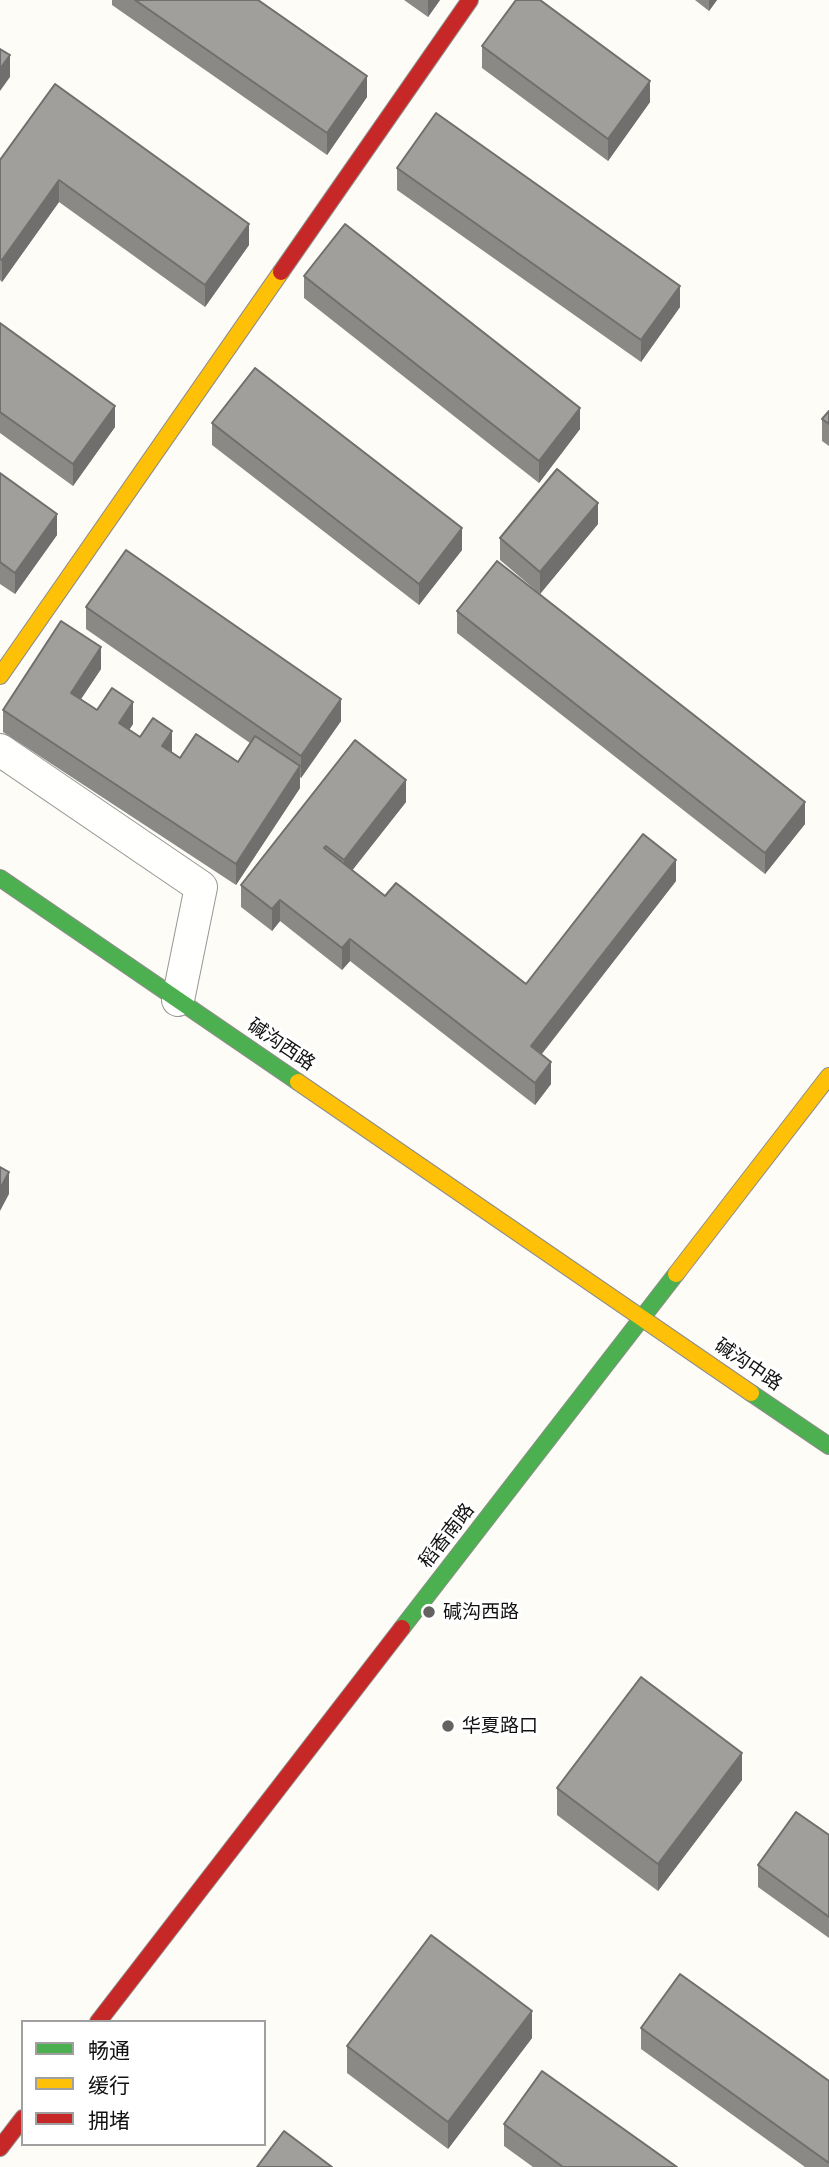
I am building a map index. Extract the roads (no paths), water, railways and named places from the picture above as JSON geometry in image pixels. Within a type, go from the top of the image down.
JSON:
[{"type":"street","points":[[0,676],[470,0]]},
{"type":"street","points":[[0,750],[201,887],[178,1000]]},
{"type":"street","name":"碱沟西路","points":[[0,878],[642,1318]]},
{"type":"street","name":"稻香南路","points":[[99,2020],[829,1076]]},
{"type":"street","name":"碱沟中路","points":[[642,1318],[829,1446]]},
{"type":"street","points":[[0,2148],[21,2121]]},
{"type":"place","name":"碱沟西路","points":[[429,1612]]},
{"type":"place","name":"华夏路口","points":[[448,1726]]}]
